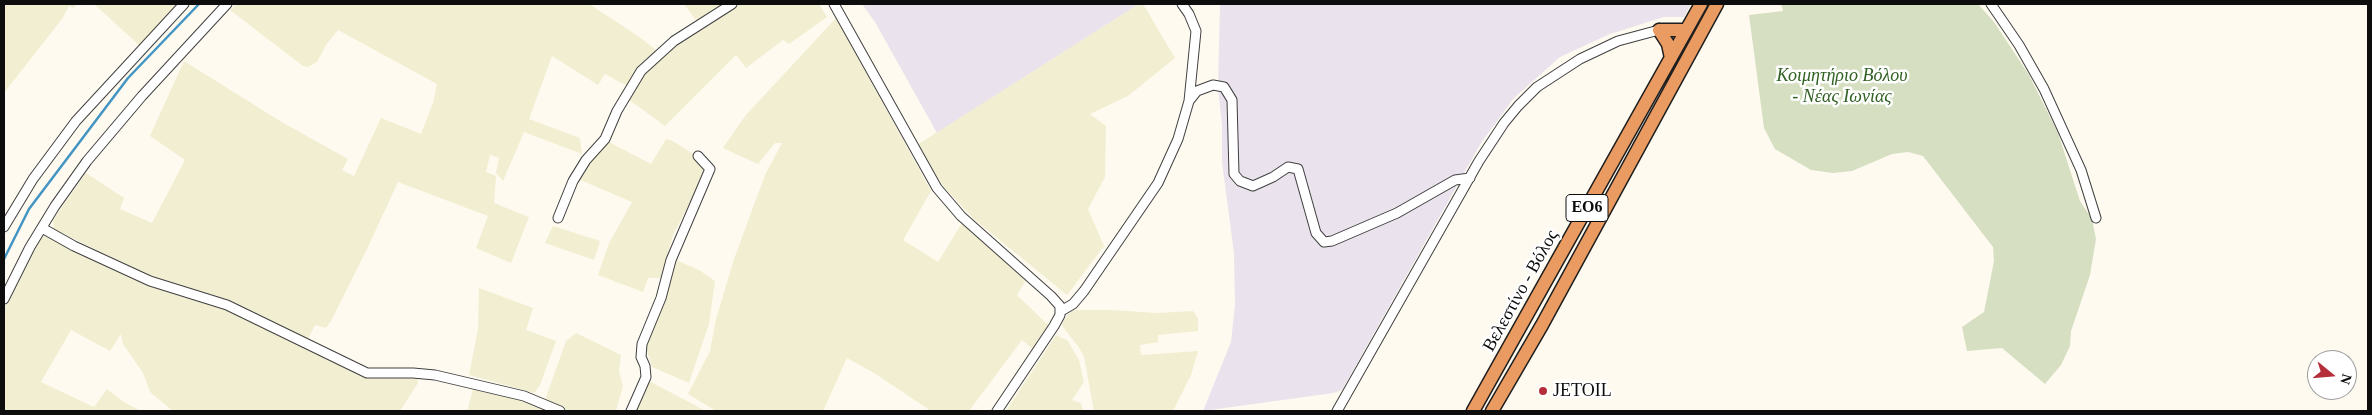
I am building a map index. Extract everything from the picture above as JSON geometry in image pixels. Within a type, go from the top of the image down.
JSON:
[{"type":"highway","name":"Βελεστίνο - Βόλος","points":[[1473,411],[1701,4]]},
{"type":"highway","name":"Βελεστίνο - Βόλος","points":[[1492,411],[1542,325],[1717,4]]},
{"type":"highway","points":[[1659,30],[1686,30]]},
{"type":"highway","points":[[1659,30],[1668,44],[1671,58]]},
{"type":"street","points":[[4,228],[33,179],[81,114],[184,4]]},
{"type":"street","points":[[4,299],[42,228],[70,185],[125,115],[227,4]]},
{"type":"street","points":[[558,218],[573,181],[586,160],[606,140],[617,111],[641,71],[674,41],[732,4]]},
{"type":"street","points":[[834,4],[937,188],[974,227],[1051,296],[1060,306],[1061,311]]},
{"type":"street","points":[[997,411],[1054,326],[1061,311],[1073,304],[1084,291],[1158,183],[1178,139],[1189,101],[1196,31],[1190,14],[1182,4]]},
{"type":"street","points":[[1991,4],[2029,60],[2044,89],[2081,170],[2096,218]]},
{"type":"street","points":[[1337,411],[1470,178],[1504,123],[1537,87],[1559,71],[1598,49],[1618,41],[1659,30]]},
{"type":"street","points":[[1189,101],[1197,91],[1213,85],[1224,87],[1228,90],[1232,100],[1234,174],[1240,181],[1253,186],[1288,167],[1298,169],[1316,233],[1319,239],[1324,242],[1332,241],[1397,213],[1455,180],[1470,178]]},
{"type":"street","points":[[631,411],[646,377],[641,351],[642,344],[662,298],[672,260],[710,169],[698,156]]},
{"type":"street","points":[[42,228],[83,250],[150,281],[227,305],[367,373],[413,372],[435,375],[524,396],[560,411]]},
{"type":"shaded area","points":[[4,4],[77,4],[73,8],[69,6],[62,19],[4,93]]},
{"type":"shaded area","points":[[94,4],[180,4],[140,46]]},
{"type":"shaded area","points":[[236,4],[589,4],[638,36],[657,51],[627,86],[605,74],[598,85],[552,56],[529,119],[580,138],[582,154],[524,132],[503,181],[496,173],[499,158],[490,155],[486,172],[496,176],[494,203],[529,217],[511,263],[476,248],[488,216],[398,182],[331,321],[326,328],[315,325],[308,339],[221,299],[159,281],[54,229],[53,220],[86,173],[124,198],[120,209],[152,223],[185,160],[150,136],[184,61],[280,121],[348,159],[342,170],[354,176],[381,118],[421,134],[433,103],[437,84],[338,30],[326,45],[317,62],[308,67],[303,66],[230,10]]},
{"type":"shaded area","points":[[684,4],[725,4],[698,23]]},
{"type":"shaded area","points":[[734,4],[819,4],[827,17],[789,44],[783,40],[746,68],[736,55],[665,126],[628,99],[633,86],[661,53]]},
{"type":"shaded area","points":[[862,4],[1139,4],[937,133],[875,22]]},
{"type":"shaded area","points":[[1139,4],[1143,4],[1175,58],[1128,96],[1090,114],[1106,126],[1105,177],[1088,209],[1104,246],[1067,295],[974,219],[944,187],[917,145]]},
{"type":"shaded area","points":[[1220,4],[1691,4],[1684,17],[1664,17],[1610,34],[1560,57],[1514,98],[1481,143],[1342,390],[1333,393],[1203,411],[1231,342],[1235,305],[1234,253],[1222,162],[1222,125],[1218,88]]},
{"type":"shaded area","points":[[836,18],[931,191],[903,240],[938,262],[962,223],[1026,280],[1017,295],[1049,326],[1033,349],[1022,340],[969,411],[927,411],[928,409],[874,373],[847,358],[823,411],[716,411],[688,394],[710,351],[716,319],[734,259],[765,175],[782,143],[775,143],[758,164],[723,148],[745,116]]},
{"type":"shaded area","points":[[666,139],[671,140],[695,155],[704,168],[697,189],[673,235],[661,278],[648,278],[643,292],[598,275],[609,243],[632,202],[578,179],[586,166],[607,141],[651,164]]},
{"type":"shaded area","points":[[553,226],[600,241],[594,260],[545,243]]},
{"type":"shaded area","points":[[43,233],[106,265],[220,304],[351,369],[417,376],[418,383],[400,411],[173,411],[150,392],[143,373],[123,344],[121,334],[110,351],[71,330],[41,382],[94,407],[107,389],[124,402],[141,411],[4,411],[4,308]]},
{"type":"shaded area","points":[[676,260],[699,270],[715,281],[709,324],[689,383],[652,367],[646,348]]},
{"type":"shaded area","points":[[479,288],[533,308],[526,330],[556,341],[540,385],[534,393],[469,375],[478,329]]},
{"type":"shaded area","points":[[1071,311],[1157,313],[1193,311],[1198,318],[1198,331],[1158,335],[1158,342],[1140,345],[1141,355],[1198,351],[1191,375],[1173,411],[1094,411],[1084,357],[1063,327],[1062,322]]},
{"type":"shaded area","points":[[576,333],[621,355],[619,371],[623,386],[616,411],[569,411],[545,400],[566,341]]},
{"type":"shaded area","points":[[1056,335],[1068,341],[1079,360],[1084,382],[1072,400],[1081,403],[1083,411],[1006,411]]},
{"type":"shaded area","points":[[649,381],[706,411],[636,411]]},
{"type":"shaded area","points":[[474,386],[536,403],[553,411],[467,411]]},
{"type":"green space","name":"Κοιμητήριο Βόλου - Νέας Ιωνίας","points":[[1781,4],[1978,4],[1994,22],[2029,75],[2058,133],[2080,201],[2092,219],[2096,239],[2090,275],[2071,331],[2070,346],[2061,365],[2045,384],[2002,348],[1967,351],[1962,327],[1984,312],[1994,261],[1993,247],[1923,156],[1908,152],[1892,154],[1852,171],[1833,173],[1811,170],[1775,149],[1764,128],[1749,15],[1783,11]]},
{"type":"waterway","points":[[4,259],[29,209],[128,78],[199,4]]},
{"type":"place","name":"JETOIL","points":[[1543,391]]}]
